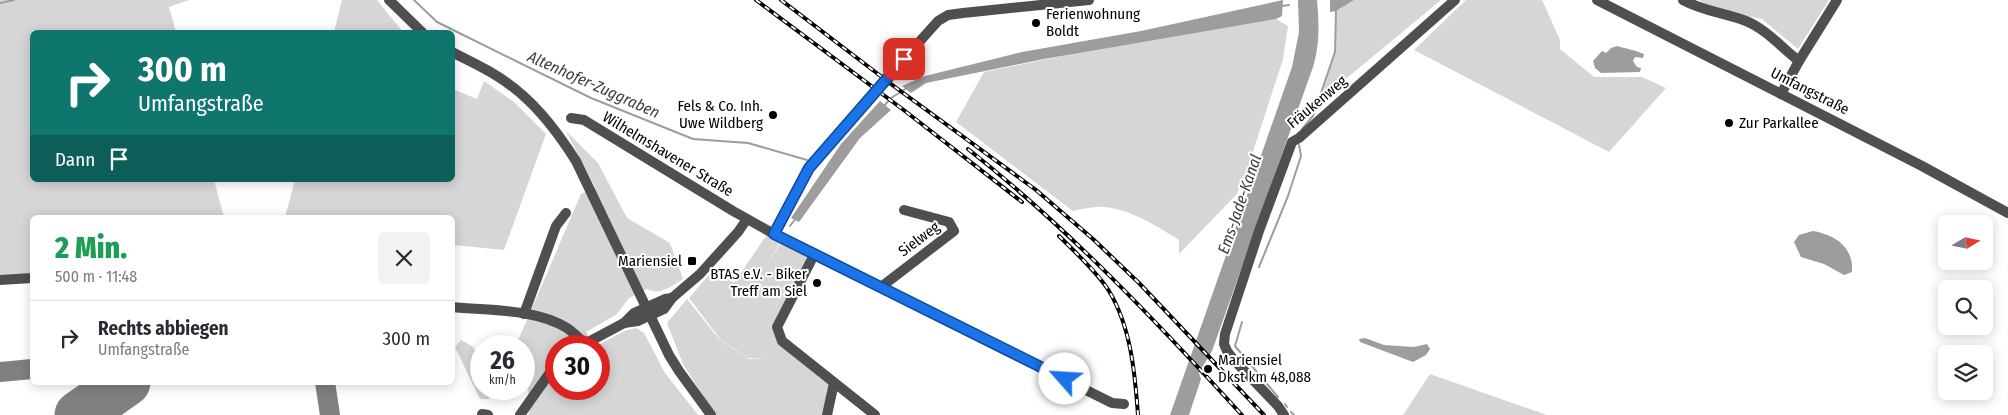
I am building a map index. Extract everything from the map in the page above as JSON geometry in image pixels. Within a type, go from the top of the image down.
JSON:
[{"type":"street","points":[[389,0],[420,30]]},
{"type":"street","points":[[774,234],[798,187],[818,156],[831,144],[868,102],[876,90],[942,17],[963,12],[1089,0]]},
{"type":"street","name":"Fräukenweg","points":[[1284,415],[1278,406],[1233,359],[1224,344],[1227,328],[1256,240],[1292,142],[1299,138],[1455,0]]},
{"type":"street","name":"Umfangstraße","points":[[1597,0],[1922,166],[2008,213]]},
{"type":"street","points":[[1683,0],[1712,12],[1746,21],[1760,29],[1799,61]]},
{"type":"street","points":[[1781,94],[1799,61],[1838,0]]},
{"type":"street","points":[[455,54],[509,85],[536,108],[554,128],[576,161],[648,312],[679,371],[712,415]]},
{"type":"street","name":"Wilhelmshavener Straße","points":[[571,118],[584,120],[747,219],[814,255],[1112,403],[1124,404]]},
{"type":"street","name":"Sielweg","points":[[881,287],[957,232],[949,222],[904,210]]},
{"type":"street","points":[[524,314],[556,226],[566,213]]},
{"type":"street","points":[[601,335],[624,323],[633,322],[648,312],[664,309],[672,298],[700,274],[738,232],[747,219]]},
{"type":"street","points":[[814,255],[777,327],[782,341],[875,415]]},
{"type":"street","points":[[0,280],[30,278]]},
{"type":"street","points":[[455,307],[524,314],[550,320],[568,328],[574,335]]},
{"type":"street","points":[[520,415],[545,380]]},
{"type":"street","points":[[827,415],[834,384]]},
{"type":"shaded area","points":[[0,0],[189,0],[169,7],[175,30],[30,30],[30,182],[215,182],[223,215],[30,215],[30,275],[0,277]]},
{"type":"shaded area","points":[[342,0],[377,0],[401,30],[334,30]]},
{"type":"shaded area","points":[[1283,0],[1282,16],[1276,19],[1044,59],[926,83],[911,93],[902,86],[925,76],[1022,52],[1141,31]]},
{"type":"shaded area","points":[[1298,0],[1317,0],[1318,34],[1313,67],[1212,351],[1199,373],[1201,379],[1189,415],[1170,415],[1292,67],[1299,32]]},
{"type":"shaded area","points":[[1330,0],[1354,0],[1336,11],[1330,12]]},
{"type":"shaded area","points":[[1354,0],[1441,0],[1336,87],[1313,116],[1335,52],[1336,11]]},
{"type":"shaded area","points":[[1466,0],[1542,0],[1560,40],[1560,49],[1594,77],[1642,77],[1666,88],[1609,152],[1414,50]]},
{"type":"shaded area","points":[[1699,0],[1829,0],[1798,49],[1762,19],[1715,10]]},
{"type":"shaded area","points":[[1276,19],[1288,26],[1283,59],[1246,173],[1237,194],[1179,254],[1179,240],[1152,224],[1124,211],[1114,208],[1092,207],[1073,211],[956,122],[984,72],[1096,49]]},
{"type":"shaded area","points":[[1617,46],[1644,54],[1643,58],[1635,57],[1633,61],[1637,67],[1641,68],[1640,72],[1601,73],[1595,68],[1593,61],[1602,51],[1606,53],[1611,48]]},
{"type":"shaded area","points":[[484,81],[514,102],[546,134],[504,250],[455,245],[455,215],[286,215],[294,182],[455,182],[455,90],[477,99]]},
{"type":"shaded area","points":[[880,101],[891,110],[860,138],[799,222],[791,218],[841,144]]},
{"type":"shaded area","points":[[566,131],[598,163],[627,218],[670,243],[683,279],[661,291],[647,289],[629,298],[617,314],[586,332],[588,335],[545,335],[545,400],[610,400],[610,339],[624,331],[636,328],[644,333],[665,373],[698,415],[528,415],[530,400],[535,400],[535,335],[520,335],[581,194],[595,187]]},
{"type":"shaded area","points":[[1813,231],[1836,239],[1842,244],[1850,256],[1852,272],[1844,275],[1824,264],[1801,257],[1794,242],[1799,235]]},
{"type":"shaded area","points":[[768,233],[781,240],[766,268],[782,240],[812,257],[776,326],[766,326],[776,327],[831,386],[825,415],[715,415],[683,364],[667,323],[687,299],[719,339],[749,359],[766,359],[748,358],[720,339],[689,298],[714,269],[734,283]]},
{"type":"shaded area","points":[[1365,338],[1384,345],[1414,347],[1427,344],[1430,349],[1426,355],[1413,362],[1360,342],[1359,339]]},
{"type":"shaded area","points":[[461,340],[470,345],[470,378],[455,347]]},
{"type":"shaded area","points":[[1430,374],[1547,415],[1403,415]]},
{"type":"waterway","points":[[0,3],[14,0]]},
{"type":"waterway","name":"Altenhofer-Zuggraben","points":[[414,0],[437,22],[453,30]]},
{"type":"waterway","points":[[1282,6],[1289,5]]},
{"type":"waterway","points":[[1302,129],[1313,116],[1335,52],[1336,11]]},
{"type":"waterway","name":"Altenhofer-Zuggraben","points":[[455,31],[591,98],[693,139],[748,143],[807,160]]},
{"type":"waterway","points":[[883,107],[891,98],[907,88]]},
{"type":"waterway","points":[[1259,267],[1288,196],[1301,156],[1299,145]]},
{"type":"waterway","points":[[790,226],[796,218]]},
{"type":"waterway","points":[[1242,322],[1235,346],[1278,397]]},
{"type":"waterway","points":[[1291,412],[1294,415]]},
{"type":"taxiway","points":[[0,372],[30,369]]},
{"type":"taxiway","points":[[325,385],[330,415]]},
{"type":"runway","points":[[79,415],[122,385]]},
{"type":"railway","points":[[756,0],[905,111],[1022,202]]},
{"type":"railway","points":[[781,0],[895,87],[1036,190],[1093,239],[1139,283],[1264,415]]},
{"type":"railway","points":[[968,149],[1041,211],[1110,276],[1242,415]]},
{"type":"railway","points":[[1059,236],[1099,277],[1116,305],[1131,351],[1138,415]]},
{"type":"place","name":"Ferienwohnung Boldt","points":[[1036,23]]},
{"type":"place","name":"Fels & Co. Inh. Uwe Wildberg","points":[[773,115]]},
{"type":"place","name":"Zur Parkallee","points":[[1729,123]]},
{"type":"place","name":"Mariensiel","points":[[692,261]]},
{"type":"place","name":"BTAS e.V. - Biker Treff am Siel","points":[[817,283]]},
{"type":"place","name":"Mariensiel Dkst km 48,088","points":[[1208,369]]},
{"type":"route","points":[[904,59],[809,168],[774,234],[1065,379]]},
{"type":"water label","name":"Ems-Jade-Kanal","points":[[1239,204]]}]
